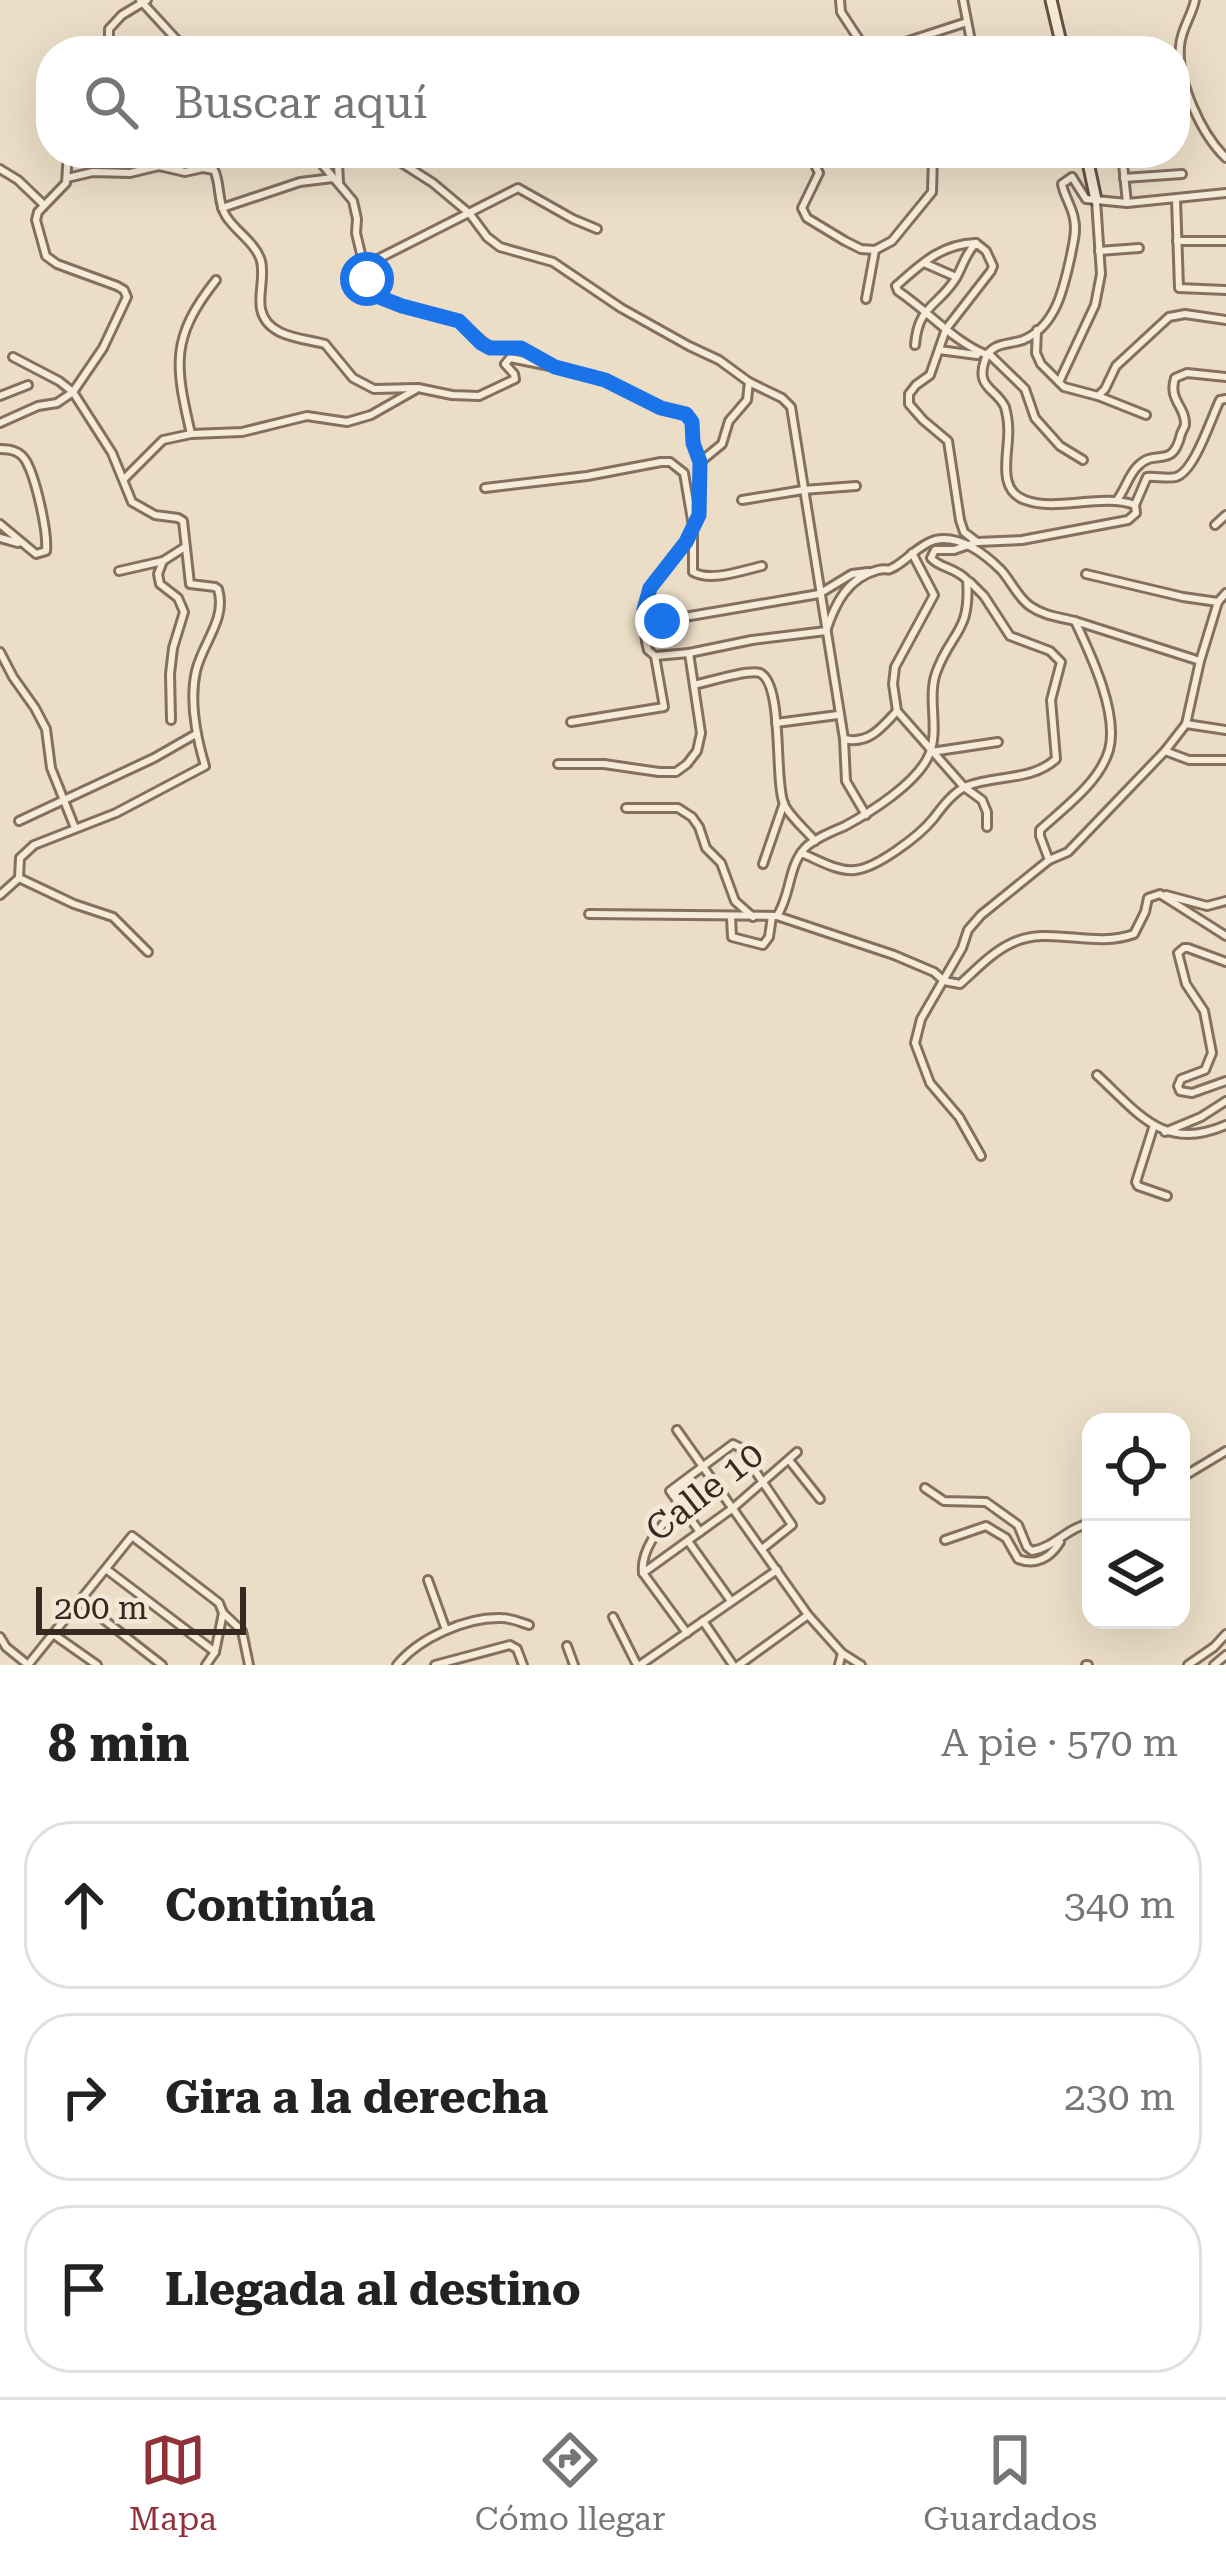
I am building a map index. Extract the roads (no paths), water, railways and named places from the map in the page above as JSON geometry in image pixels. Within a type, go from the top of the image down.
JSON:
[{"type":"street","points":[[840,0],[841,12],[857,36]]},
{"type":"street","points":[[963,0],[970,36]]},
{"type":"street","points":[[1051,0],[1059,36]]},
{"type":"street","points":[[1183,36],[1195,0]]},
{"type":"street","points":[[109,36],[109,29],[143,1],[174,36]]},
{"type":"street","points":[[923,36],[967,22]]},
{"type":"street","points":[[1190,105],[1226,158]]},
{"type":"street","points":[[0,423],[57,403],[73,392],[103,348],[127,297],[117,286],[46,256],[36,220],[58,193],[67,168]]},
{"type":"street","points":[[67,178],[151,168]]},
{"type":"street","points":[[168,168],[185,172],[209,168],[218,175],[222,208],[259,255],[262,310],[277,330],[297,340],[325,344],[353,378],[374,389],[418,388],[479,396],[515,379],[505,364],[510,358],[605,380],[661,408],[686,414],[700,462],[699,515],[686,542],[650,588],[644,610],[646,642],[656,656],[826,631]]},
{"type":"street","points":[[325,168],[353,201],[364,266],[371,289],[379,297],[459,321],[490,348],[521,348],[555,367]]},
{"type":"street","points":[[338,168],[340,186]]},
{"type":"street","points":[[410,168],[470,214],[500,247],[554,262],[598,294],[718,360],[791,407],[844,739],[846,782],[866,815]]},
{"type":"street","points":[[817,168],[802,208],[807,218],[861,249],[875,250],[892,241],[932,192],[934,168]]},
{"type":"street","points":[[1059,382],[1095,305],[1101,274],[1089,168]]},
{"type":"street","points":[[1123,168],[1127,203]]},
{"type":"street","points":[[0,169],[44,206]]},
{"type":"street","points":[[1124,178],[1182,174]]},
{"type":"street","points":[[1135,505],[1117,500],[1036,502],[1014,493],[1006,476],[1010,436],[1006,412],[983,380],[986,355],[996,346],[1026,339],[1050,317],[1063,294],[1075,235],[1062,184],[1072,177],[1084,197],[1096,200],[1127,203],[1226,193]]},
{"type":"street","points":[[222,208],[300,182],[333,178]]},
{"type":"street","points":[[364,266],[518,188],[597,229]]},
{"type":"street","points":[[1176,199],[1179,288],[1226,290]]},
{"type":"street","points":[[1177,241],[1226,241]]},
{"type":"street","points":[[915,345],[916,326],[956,278],[976,243]]},
{"type":"street","points":[[1083,460],[1060,446],[1035,418],[1025,389],[986,355],[946,328],[898,291],[896,286],[943,249],[959,244],[976,243],[993,266],[946,328],[930,375],[909,394],[909,404],[948,441],[964,532],[1026,604],[1046,615],[1200,661]]},
{"type":"street","points":[[1100,251],[1139,248]]},
{"type":"street","points":[[866,299],[875,250]]},
{"type":"street","points":[[924,262],[956,278]]},
{"type":"street","points":[[191,434],[179,382],[178,352],[200,301],[217,280]]},
{"type":"street","points":[[1098,396],[1116,366],[1169,317],[1185,314],[1226,320]]},
{"type":"street","points":[[1037,330],[1036,353],[1041,364],[1064,387],[1146,415]]},
{"type":"street","points":[[939,350],[986,355]]},
{"type":"street","points":[[0,895],[19,878],[25,851],[116,813],[205,766],[196,734],[195,677],[221,602],[214,586],[190,584],[183,521],[137,507],[102,435],[73,392],[13,357]]},
{"type":"street","points":[[1117,500],[1136,467],[1144,461],[1168,458],[1180,442],[1185,424],[1173,396],[1175,377],[1186,373],[1226,377]]},
{"type":"street","points":[[700,462],[722,444],[729,421],[747,400],[749,382]]},
{"type":"street","points":[[0,396],[28,385]]},
{"type":"street","points":[[124,479],[163,440],[242,433],[307,416],[347,422],[371,415],[418,388]]},
{"type":"street","points":[[644,610],[662,621],[819,594],[852,574],[897,565],[936,540],[1022,540],[1128,520],[1136,513],[1147,476],[1174,478],[1183,473],[1220,400],[1226,399]]},
{"type":"street","points":[[0,449],[13,449],[25,459],[44,522],[46,551],[37,554],[0,524]]},
{"type":"street","points":[[485,488],[670,462],[684,473],[693,526],[693,572],[706,578],[761,566]]},
{"type":"street","points":[[742,500],[856,486]]},
{"type":"street","points":[[1215,525],[1226,515]]},
{"type":"street","points":[[0,538],[22,544]]},
{"type":"street","points":[[801,853],[841,869],[857,870],[919,833],[964,787],[1052,764],[1058,753],[1051,700],[1061,662],[1050,651],[1010,636],[984,596],[954,568],[931,558],[934,550],[973,543]]},
{"type":"street","points":[[118,571],[163,561],[185,547]]},
{"type":"street","points":[[912,553],[934,595],[895,667],[897,711],[986,806],[987,826]]},
{"type":"street","points":[[163,561],[160,584],[178,598],[184,612],[173,648],[171,720]]},
{"type":"street","points":[[826,631],[844,590],[876,570]]},
{"type":"street","points":[[1086,574],[1218,602]]},
{"type":"street","points":[[731,917],[732,937],[763,945],[801,853],[866,815],[924,765],[932,752],[933,682],[967,616],[967,580]]},
{"type":"street","points":[[981,1156],[959,1117],[930,1083],[915,1043],[920,1019],[968,930],[981,915],[1049,860],[1068,852],[1186,724],[1218,602],[1226,593]]},
{"type":"street","points":[[1049,860],[1040,830],[1081,792],[1110,746],[1102,687],[1075,621]]},
{"type":"street","points":[[0,652],[46,729],[52,768],[75,827]]},
{"type":"street","points":[[558,764],[676,772],[687,764],[697,751],[701,733],[689,653]]},
{"type":"street","points":[[571,722],[664,707],[656,656]]},
{"type":"street","points":[[694,685],[759,673],[769,685],[784,803],[763,863]]},
{"type":"street","points":[[844,739],[854,742],[874,735],[897,711]]},
{"type":"street","points":[[776,723],[839,715]]},
{"type":"street","points":[[1186,724],[1226,730]]},
{"type":"street","points":[[19,821],[196,734]]},
{"type":"street","points":[[932,752],[998,742]]},
{"type":"street","points":[[1166,751],[1189,760],[1226,760]]},
{"type":"street","points":[[784,803],[815,841]]},
{"type":"street","points":[[626,808],[678,808],[692,818],[706,848],[721,862],[735,901],[754,917]]},
{"type":"street","points":[[19,878],[113,916],[148,952]]},
{"type":"street","points":[[1160,894],[1226,936]]},
{"type":"street","points":[[589,914],[775,916],[894,955],[944,981],[960,984],[1015,941],[1044,936],[1100,941],[1126,938],[1138,928],[1148,898],[1160,894],[1207,906],[1226,902]]},
{"type":"street","points":[[1226,962],[1184,947],[1178,953],[1186,984],[1204,1011],[1211,1058],[1205,1070],[1181,1079],[1178,1086],[1192,1093],[1226,1081]]},
{"type":"street","points":[[1097,1075],[1165,1132],[1184,1136],[1226,1125]]},
{"type":"street","points":[[1165,1132],[1226,1101]]},
{"type":"street","points":[[1154,1125],[1136,1184],[1167,1196]]},
{"type":"street","points":[[677,1430],[808,1615],[842,1653],[861,1665]]},
{"type":"street","points":[[700,1532],[670,1491],[733,1444],[792,1525],[762,1549]]},
{"type":"street","points":[[1190,1473],[1226,1451]]},
{"type":"street","name":"Calle 10","points":[[643,1573],[733,1508],[797,1452]]},
{"type":"street","points":[[789,1459],[820,1499]]},
{"type":"street","points":[[925,1488],[944,1501],[986,1502],[1018,1525],[1032,1551],[1053,1545],[1082,1525]]},
{"type":"street","points":[[679,1505],[659,1529],[642,1562],[643,1573],[687,1633]]},
{"type":"street","points":[[945,1540],[986,1526],[1006,1538],[1018,1559],[1034,1563],[1046,1558],[1062,1539]]},
{"type":"street","points":[[0,1637],[28,1665],[132,1537],[215,1599],[242,1631],[249,1665]]},
{"type":"street","points":[[688,1541],[731,1602]]},
{"type":"street","points":[[106,1569],[215,1652]]},
{"type":"street","points":[[613,1617],[638,1665],[776,1570]]},
{"type":"street","points":[[428,1580],[446,1630]]},
{"type":"street","points":[[80,1601],[162,1665]]},
{"type":"street","points":[[206,1665],[215,1652],[223,1613]]},
{"type":"street","points":[[703,1622],[736,1665],[808,1615]]},
{"type":"street","points":[[398,1665],[446,1630],[493,1618],[529,1625]]},
{"type":"street","points":[[53,1634],[97,1665]]},
{"type":"street","points":[[1188,1665],[1226,1634]]},
{"type":"street","points":[[435,1665],[514,1646],[523,1665]]},
{"type":"street","points":[[567,1646],[574,1665]]},
{"type":"street","points":[[839,1665],[842,1653]]},
{"type":"street","points":[[1214,1665],[1226,1654]]}]
